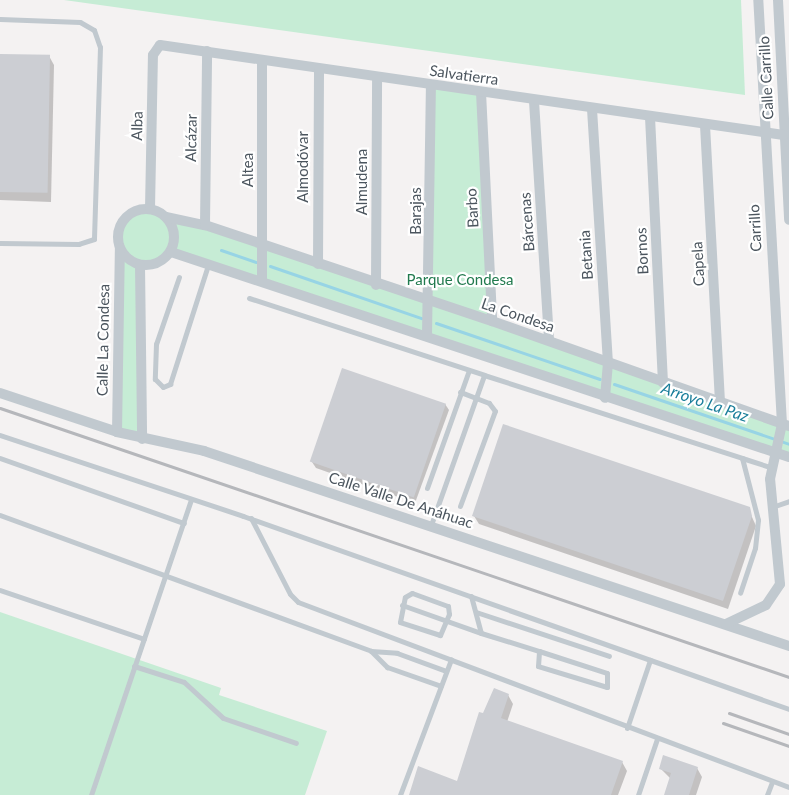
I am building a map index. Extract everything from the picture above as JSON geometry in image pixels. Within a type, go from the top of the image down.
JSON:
[{"type":"street","name":"Carrillo","points":[[726,624],[766,605],[778,592],[772,507],[772,468],[784,426],[758,0]]},
{"type":"street","name":"Calle Carrillo","points":[[765,134],[784,135],[777,0]]},
{"type":"street","name":"Salvatierra","points":[[160,45],[377,79],[765,134]]},
{"type":"street","name":"Alba","points":[[150,209],[153,55],[160,45]]},
{"type":"street","name":"Alcázar","points":[[205,225],[207,51]]},
{"type":"street","name":"Altea","points":[[262,61],[264,245],[262,280]]},
{"type":"street","name":"Almodóvar","points":[[318,264],[319,69]]},
{"type":"street","name":"Almudena","points":[[376,285],[377,79]]},
{"type":"street","name":"Barajas","points":[[427,336],[430,303],[431,85]]},
{"type":"street","name":"Barbo","points":[[481,92],[492,321]]},
{"type":"street","name":"Bárcenas","points":[[534,101],[549,341]]},
{"type":"street","name":"Betania","points":[[592,109],[608,363],[605,398]]},
{"type":"street","name":"Bornos","points":[[650,117],[663,383]]},
{"type":"street","name":"Capela","points":[[705,125],[720,402]]},
{"type":"street","points":[[784,135],[789,220]]},
{"type":"street","points":[[150,209],[166,217],[175,233],[171,252],[152,265],[140,265],[120,248],[118,231],[127,217],[150,209]]},
{"type":"street","name":"La Condesa","points":[[166,217],[205,225],[376,285],[492,321],[784,426]]},
{"type":"street","name":"Calle La Condesa","points":[[117,432],[120,248]]},
{"type":"street","points":[[171,252],[262,280],[605,398],[777,451],[789,457]]},
{"type":"street","points":[[140,265],[142,439]]},
{"type":"street","name":"Calle Valle De Anáhuac","points":[[0,393],[117,432],[204,451],[789,646]]},
{"type":"lane","points":[[0,19],[80,22],[94,30],[99,47],[94,239],[79,244],[0,243]]},
{"type":"lane","points":[[179,277],[156,344],[155,379],[163,387],[170,384],[209,263]]},
{"type":"lane","points":[[249,298],[772,468]]},
{"type":"lane","points":[[427,488],[469,370]]},
{"type":"lane","points":[[431,525],[484,375]]},
{"type":"lane","points":[[460,392],[489,403],[495,411],[460,506]]},
{"type":"lane","points":[[0,435],[250,518],[789,709]]},
{"type":"lane","points":[[0,458],[184,523]]},
{"type":"lane","points":[[740,592],[755,548],[758,520],[742,458]]},
{"type":"lane","points":[[91,795],[191,500]]},
{"type":"lane","points":[[772,507],[789,501]]},
{"type":"lane","points":[[0,515],[370,651],[393,652],[446,671]]},
{"type":"lane","points":[[250,518],[290,594],[298,602],[627,728],[789,787]]},
{"type":"lane","points":[[0,590],[144,639]]},
{"type":"lane","points":[[415,594],[448,606],[447,621],[438,636],[401,624],[399,618],[402,605],[407,595],[415,594]]},
{"type":"lane","points":[[471,596],[481,633]]},
{"type":"lane","points":[[402,605],[607,673],[607,687],[538,666],[539,651]]},
{"type":"lane","points":[[476,612],[609,656]]},
{"type":"lane","points":[[370,651],[387,667],[441,686]]},
{"type":"lane","points":[[400,795],[451,659]]},
{"type":"lane","points":[[627,728],[650,660]]},
{"type":"lane","points":[[134,666],[184,682],[223,718],[296,743]]},
{"type":"lane","points":[[638,795],[657,739]]},
{"type":"lane","points":[[767,795],[772,782]]},
{"type":"green space","points":[[64,0],[741,0],[745,95]]},
{"type":"green space","name":"Parque Condesa","points":[[431,85],[481,92],[492,321],[789,426],[789,457],[171,252],[163,260],[141,265],[142,439],[117,432],[118,231],[134,212],[159,212],[430,303]]},
{"type":"green space","points":[[0,612],[221,688],[219,695],[327,731],[305,795],[0,795]]},
{"type":"building","points":[[0,54],[50,55],[48,193],[0,192]]},
{"type":"building","points":[[342,368],[446,404],[414,497],[310,462]]},
{"type":"building","points":[[503,424],[750,507],[752,516],[723,601],[472,516]]},
{"type":"building","points":[[494,688],[509,694],[501,718],[623,761],[611,795],[409,795],[418,766],[457,781],[479,712],[483,713]]},
{"type":"building","points":[[663,755],[698,767],[689,795],[664,795],[671,773],[659,769]]},
{"type":"waterway","name":"Arroyo La Paz","points":[[221,250],[256,262]]},
{"type":"waterway","name":"Arroyo La Paz","points":[[270,266],[421,318]]},
{"type":"waterway","name":"Arroyo La Paz","points":[[436,323],[600,379]]},
{"type":"waterway","name":"Arroyo La Paz","points":[[614,384],[789,444]]},
{"type":"railway","points":[[0,408],[789,677]]},
{"type":"railway","points":[[729,713],[789,734]]},
{"type":"railway","points":[[723,723],[789,746]]}]
